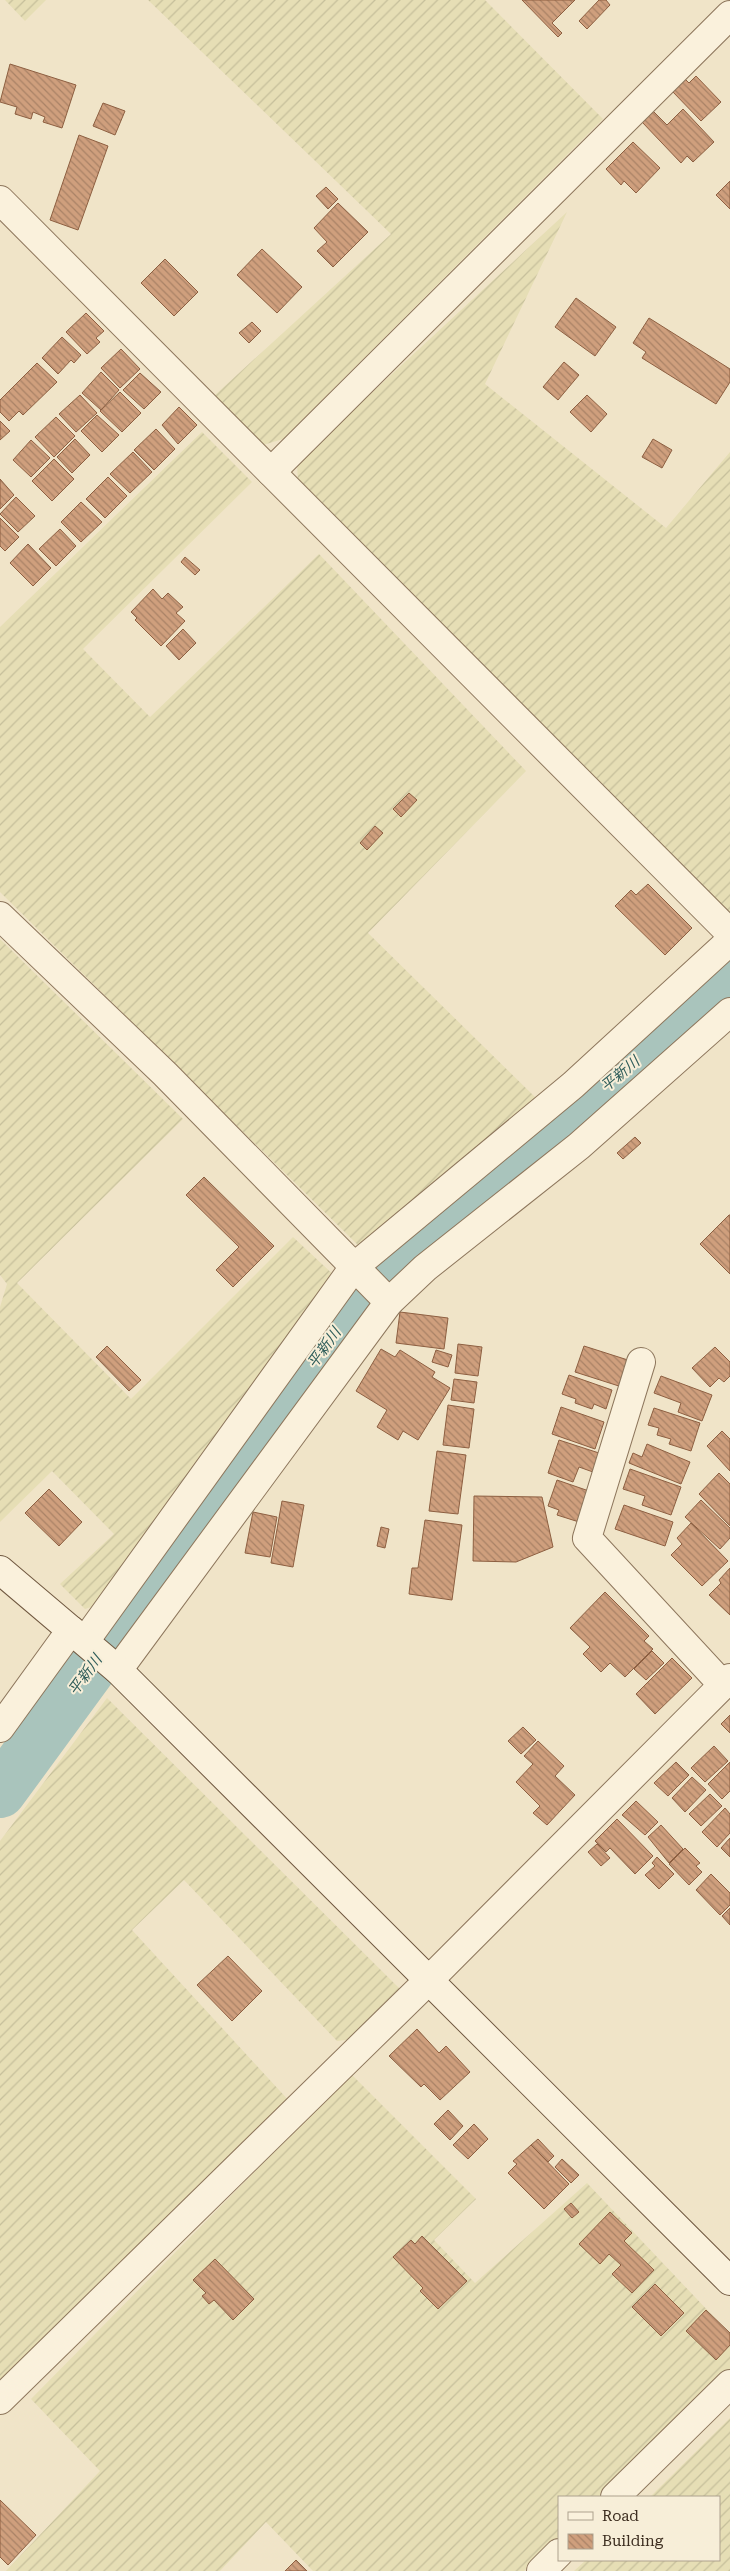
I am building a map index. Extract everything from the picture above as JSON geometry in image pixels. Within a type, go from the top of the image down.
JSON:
[{"type":"street","points":[[272,472],[730,15]]},
{"type":"street","points":[[0,200],[730,933]]},
{"type":"street","points":[[0,916],[165,1074],[389,1302]]},
{"type":"street","points":[[0,1728],[78,1636],[354,1267],[573,1085],[730,941]]},
{"type":"street","points":[[118,1670],[389,1302],[425,1268],[579,1146],[730,1012]]},
{"type":"street","points":[[0,2400],[430,1979],[727,1681],[587,1538],[641,1362]]},
{"type":"street","points":[[0,1570],[118,1670],[430,1979],[730,2282]]},
{"type":"street","points":[[616,2496],[730,2384]]},
{"type":"street","points":[[541,2571],[558,2554]]},
{"type":"shaded area","points":[[5,0],[46,0],[25,21]]},
{"type":"shaded area","points":[[148,0],[485,0],[603,119],[283,439],[263,445],[214,396],[391,234]]},
{"type":"shaded area","points":[[567,212],[485,384],[666,528],[730,452],[730,918],[298,484],[297,462]]},
{"type":"shaded area","points":[[202,432],[252,482],[83,649],[150,717],[319,554],[526,771],[368,933],[536,1098],[361,1248],[0,892],[0,627]]},
{"type":"shaded area","points":[[0,939],[183,1119],[17,1283],[131,1399],[293,1237],[338,1279],[100,1604],[85,1609],[60,1584],[114,1534],[52,1471],[0,1522],[0,1307],[7,1284],[0,1275]]},
{"type":"shaded area","points":[[107,1698],[401,1990],[355,2039],[337,2041],[184,1880],[132,1930],[291,2103],[0,2388],[0,1841]]},
{"type":"shaded area","points":[[351,2074],[476,2199],[434,2240],[475,2283],[587,2183],[730,2334],[730,2373],[602,2496],[558,2496],[558,2539],[524,2571],[313,2571],[266,2522],[220,2571],[6,2571],[100,2471],[31,2399]]},
{"type":"shaded area","points":[[730,2418],[730,2571],[574,2571],[585,2561],[720,2561],[720,2496],[651,2496]]},
{"type":"building","points":[[522,0],[575,0],[552,23],[562,33],[558,37]]},
{"type":"building","points":[[599,0],[606,0],[610,5],[587,29],[579,21]]},
{"type":"building","points":[[10,64],[76,85],[62,128],[43,122],[45,117],[33,112],[31,119],[15,114],[17,107],[0,102]]},
{"type":"building","points":[[696,76],[721,102],[701,121],[672,91],[685,79],[689,83]]},
{"type":"building","points":[[103,103],[125,111],[115,135],[93,126]]},
{"type":"building","points":[[683,109],[714,142],[693,162],[687,156],[681,163],[642,122],[653,111],[667,125]]},
{"type":"building","points":[[79,135],[108,146],[78,230],[50,220]]},
{"type":"building","points":[[633,142],[660,168],[636,193],[624,181],[621,185],[606,169]]},
{"type":"building","points":[[730,181],[730,209],[716,195]]},
{"type":"building","points":[[326,187],[338,199],[328,209],[316,196]]},
{"type":"building","points":[[338,203],[368,232],[333,267],[317,251],[327,242],[314,228]]},
{"type":"building","points":[[262,249],[302,287],[277,313],[237,275]]},
{"type":"building","points":[[165,259],[198,292],[174,316],[141,283]]},
{"type":"building","points":[[576,298],[616,327],[595,356],[555,327]]},
{"type":"building","points":[[86,313],[104,331],[96,338],[100,342],[87,354],[66,332]]},
{"type":"building","points":[[649,318],[730,369],[730,382],[716,404],[642,358],[646,352],[633,343]]},
{"type":"building","points":[[252,322],[261,331],[249,343],[239,333]]},
{"type":"building","points":[[62,337],[81,355],[74,363],[71,360],[58,374],[42,358]]},
{"type":"building","points":[[121,349],[140,369],[120,388],[101,368]]},
{"type":"building","points":[[564,362],[579,375],[558,400],[543,387]]},
{"type":"building","points":[[37,363],[57,382],[23,415],[19,411],[9,421],[0,412],[0,400]]},
{"type":"building","points":[[101,372],[119,390],[101,410],[82,393]]},
{"type":"building","points":[[140,373],[161,392],[144,409],[123,390]]},
{"type":"building","points":[[120,392],[141,413],[122,432],[100,411]]},
{"type":"building","points":[[80,395],[97,413],[76,432],[59,414]]},
{"type":"building","points":[[587,395],[607,414],[591,432],[570,412]]},
{"type":"building","points":[[179,407],[197,425],[178,444],[162,425]]},
{"type":"building","points":[[97,415],[119,435],[102,452],[81,431]]},
{"type":"building","points":[[56,417],[75,436],[54,457],[35,437]]},
{"type":"building","points":[[0,421],[10,431],[0,440]]},
{"type":"building","points":[[156,429],[175,449],[154,470],[134,450]]},
{"type":"building","points":[[75,439],[90,455],[72,473],[57,457]]},
{"type":"building","points":[[653,439],[672,450],[662,468],[642,457]]},
{"type":"building","points":[[31,440],[50,458],[31,477],[13,460]]},
{"type":"building","points":[[133,452],[152,472],[130,493],[110,474]]},
{"type":"building","points":[[54,459],[74,479],[52,501],[32,481]]},
{"type":"building","points":[[108,477],[127,496],[105,518],[86,499]]},
{"type":"building","points":[[0,479],[14,495],[0,509]]},
{"type":"building","points":[[16,497],[35,516],[18,532],[0,514]]},
{"type":"building","points":[[81,502],[102,522],[81,542],[61,522]]},
{"type":"building","points":[[0,518],[19,537],[5,551],[0,546]]},
{"type":"building","points":[[60,529],[76,546],[56,566],[39,549]]},
{"type":"building","points":[[28,544],[51,568],[33,586],[10,563]]},
{"type":"building","points":[[185,557],[200,570],[195,575],[181,562]]},
{"type":"building","points":[[153,589],[162,599],[168,593],[183,607],[176,613],[185,621],[161,646],[135,620],[137,618],[131,612]]},
{"type":"building","points":[[183,629],[196,643],[179,660],[166,646]]},
{"type":"building","points":[[409,793],[417,800],[401,817],[393,809]]},
{"type":"building","points":[[375,826],[383,833],[367,850],[360,843]]},
{"type":"building","points":[[648,884],[692,928],[665,955],[615,906],[631,890],[636,895]]},
{"type":"building","points":[[635,1137],[641,1143],[623,1159],[617,1153]]},
{"type":"building","points":[[204,1177],[274,1246],[233,1287],[216,1270],[239,1247],[186,1195]]},
{"type":"building","points":[[730,1215],[730,1274],[700,1244]]},
{"type":"building","points":[[400,1312],[448,1318],[444,1349],[396,1343]]},
{"type":"building","points":[[458,1344],[482,1347],[478,1376],[455,1373]]},
{"type":"building","points":[[107,1346],[141,1380],[129,1391],[96,1357]]},
{"type":"building","points":[[584,1346],[631,1361],[622,1387],[575,1372]]},
{"type":"building","points":[[715,1347],[730,1362],[730,1376],[724,1382],[719,1378],[710,1387],[692,1368]]},
{"type":"building","points":[[381,1349],[395,1357],[400,1350],[435,1372],[432,1377],[450,1388],[418,1440],[403,1431],[398,1440],[377,1427],[387,1410],[356,1391]]},
{"type":"building","points":[[436,1350],[452,1355],[448,1367],[432,1362]]},
{"type":"building","points":[[569,1375],[612,1390],[606,1409],[594,1404],[592,1409],[575,1403],[576,1399],[562,1394]]},
{"type":"building","points":[[661,1376],[712,1395],[702,1421],[678,1412],[681,1403],[654,1393]]},
{"type":"building","points":[[454,1379],[477,1382],[474,1403],[451,1400]]},
{"type":"building","points":[[448,1405],[474,1409],[469,1448],[443,1445]]},
{"type":"building","points":[[561,1407],[604,1422],[595,1449],[552,1434]]},
{"type":"building","points":[[654,1408],[700,1423],[691,1451],[669,1444],[671,1439],[657,1435],[659,1428],[648,1425]]},
{"type":"building","points":[[722,1431],[730,1439],[730,1471],[707,1446]]},
{"type":"building","points":[[559,1440],[599,1453],[593,1472],[579,1467],[573,1482],[548,1473]]},
{"type":"building","points":[[647,1444],[690,1462],[681,1484],[629,1463],[633,1453],[642,1457]]},
{"type":"building","points":[[437,1451],[466,1455],[458,1514],[429,1511]]},
{"type":"building","points":[[630,1469],[681,1487],[671,1515],[642,1505],[645,1496],[623,1489]]},
{"type":"building","points":[[719,1473],[730,1484],[730,1526],[699,1494]]},
{"type":"building","points":[[557,1480],[589,1491],[579,1522],[557,1515],[559,1510],[548,1506]]},
{"type":"building","points":[[49,1489],[82,1522],[59,1546],[25,1513]]},
{"type":"building","points":[[474,1496],[542,1497],[553,1547],[516,1562],[473,1561]]},
{"type":"building","points":[[701,1500],[730,1528],[730,1538],[720,1549],[685,1517]]},
{"type":"building","points":[[282,1501],[304,1505],[293,1567],[271,1563]]},
{"type":"building","points":[[624,1505],[673,1522],[665,1546],[615,1529]]},
{"type":"building","points":[[253,1512],[277,1517],[270,1557],[245,1553]]},
{"type":"building","points":[[425,1520],[462,1525],[452,1600],[409,1594],[412,1568],[418,1568]]},
{"type":"building","points":[[691,1523],[728,1561],[702,1586],[671,1555],[682,1544],[677,1538]]},
{"type":"building","points":[[381,1527],[389,1529],[385,1548],[377,1546]]},
{"type":"building","points":[[730,1568],[730,1615],[709,1595],[721,1583],[719,1580]]},
{"type":"building","points":[[605,1592],[649,1636],[644,1641],[653,1649],[625,1677],[610,1663],[601,1672],[583,1654],[590,1647],[570,1628]]},
{"type":"building","points":[[652,1651],[664,1663],[646,1680],[634,1669]]},
{"type":"building","points":[[672,1658],[692,1678],[655,1714],[636,1694]]},
{"type":"building","points":[[730,1715],[730,1733],[721,1724]]},
{"type":"building","points":[[523,1727],[536,1740],[521,1754],[508,1741]]},
{"type":"building","points":[[538,1741],[564,1766],[555,1776],[575,1795],[547,1825],[533,1813],[540,1806],[516,1782],[533,1764],[524,1756]]},
{"type":"building","points":[[714,1746],[728,1761],[705,1782],[691,1768]]},
{"type":"building","points":[[676,1762],[689,1775],[668,1796],[654,1783]]},
{"type":"building","points":[[730,1762],[730,1791],[722,1799],[708,1784]]},
{"type":"building","points":[[692,1777],[706,1790],[685,1812],[672,1798]]},
{"type":"building","points":[[710,1794],[722,1806],[701,1826],[689,1814]]},
{"type":"building","points":[[636,1801],[658,1822],[645,1835],[622,1815]]},
{"type":"building","points":[[725,1808],[730,1814],[730,1833],[717,1847],[702,1832]]},
{"type":"building","points":[[617,1819],[653,1856],[635,1874],[610,1848],[606,1852],[595,1841]]},
{"type":"building","points":[[661,1825],[683,1849],[669,1863],[648,1837]]},
{"type":"building","points":[[730,1838],[730,1857],[721,1848]]},
{"type":"building","points":[[597,1844],[610,1858],[601,1866],[588,1852]]},
{"type":"building","points":[[685,1848],[700,1863],[696,1866],[702,1872],[689,1885],[669,1864]]},
{"type":"building","points":[[657,1857],[674,1874],[659,1889],[645,1875],[655,1866],[652,1863]]},
{"type":"building","points":[[711,1874],[730,1893],[730,1905],[720,1915],[696,1890]]},
{"type":"building","points":[[730,1908],[730,1925],[722,1916]]},
{"type":"building","points":[[228,1956],[262,1991],[232,2021],[197,1985]]},
{"type":"building","points":[[417,2029],[439,2053],[446,2046],[470,2072],[440,2100],[424,2084],[421,2087],[389,2056]]},
{"type":"building","points":[[448,2110],[463,2126],[450,2140],[434,2124]]},
{"type":"building","points":[[474,2124],[488,2139],[468,2159],[453,2145]]},
{"type":"building","points":[[538,2139],[554,2156],[548,2162],[531,2145]]},
{"type":"building","points":[[531,2145],[569,2184],[544,2209],[508,2173],[517,2164],[513,2161]]},
{"type":"building","points":[[562,2159],[579,2175],[571,2183],[555,2167]]},
{"type":"building","points":[[571,2203],[579,2212],[572,2218],[564,2209]]},
{"type":"building","points":[[610,2212],[632,2233],[624,2241],[654,2270],[632,2293],[612,2274],[621,2265],[609,2254],[600,2264],[579,2244]]},
{"type":"building","points":[[422,2236],[467,2281],[438,2309],[420,2291],[423,2288],[393,2257],[411,2240],[415,2244]]},
{"type":"building","points":[[215,2259],[254,2299],[233,2320],[214,2300],[209,2304],[202,2296],[206,2293],[193,2280]]},
{"type":"building","points":[[655,2284],[684,2313],[661,2336],[632,2307]]},
{"type":"building","points":[[706,2310],[730,2333],[730,2345],[716,2360],[686,2331]]},
{"type":"building","points":[[0,2500],[36,2535],[8,2565],[0,2557]]},
{"type":"building","points":[[296,2560],[307,2571],[285,2571]]},
{"type":"waterway","name":"平新川","points":[[0,1792],[349,1315],[395,1264],[730,981]]}]
